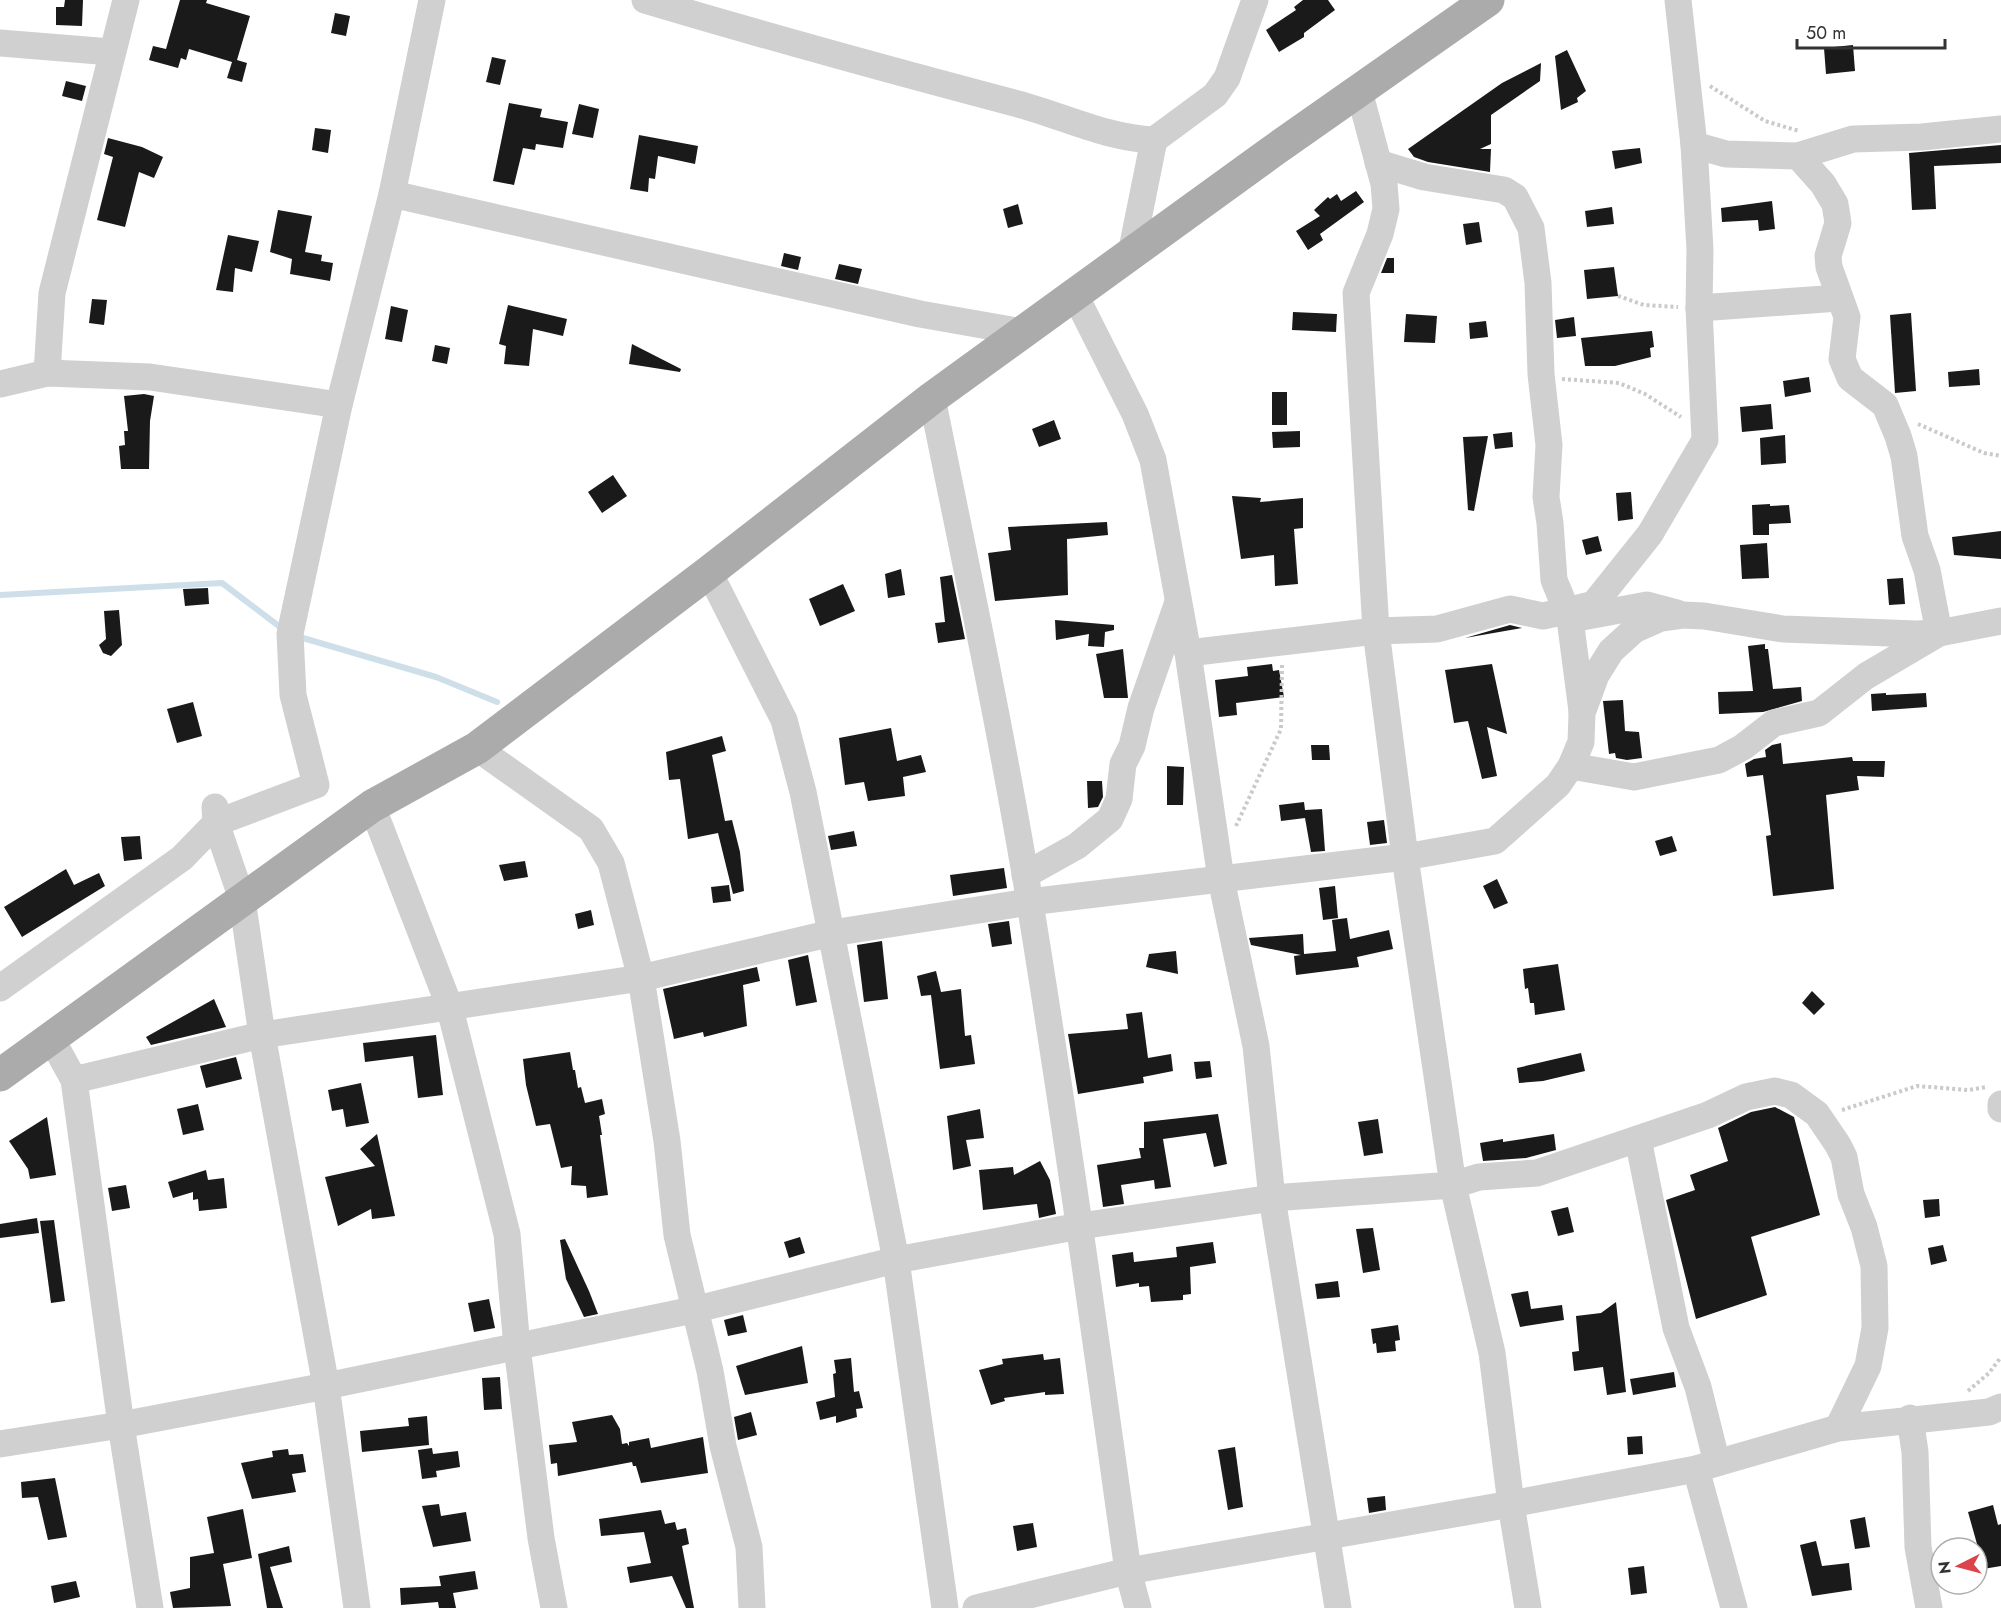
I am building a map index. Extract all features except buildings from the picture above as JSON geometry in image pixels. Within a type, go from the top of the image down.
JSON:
[{"type":"main road","points":[[0,1075],[372,806],[477,748],[709,572],[932,398],[1488,0]]},
{"type":"street","points":[[47,373],[52,293],[111,52],[126,0]]},
{"type":"street","points":[[0,988],[182,858],[215,814],[316,784],[293,695],[290,634],[339,405],[392,194],[432,0]]},
{"type":"street","points":[[645,0],[821,52],[1025,106],[1083,127],[1154,140]]},
{"type":"street","points":[[1131,254],[1154,140],[1209,100],[1227,78],[1255,0]]},
{"type":"street","points":[[1568,616],[1594,604],[1650,534],[1705,441],[1699,308],[1700,250],[1694,145],[1678,0]]},
{"type":"street","points":[[0,43],[111,52]]},
{"type":"street","points":[[1359,91],[1378,163],[1386,209],[1380,234],[1356,293],[1376,631],[1405,857],[1453,1185],[1492,1353],[1511,1504],[1528,1608]]},
{"type":"street","points":[[1694,145],[1726,154],[1798,156],[1841,141],[1922,137],[2001,129]]},
{"type":"street","points":[[1798,156],[1823,184],[1835,204],[1838,223],[1828,256],[1839,298],[1847,317],[1842,359],[1850,378],[1885,405],[1904,456],[1915,536],[1927,570],[1939,633]]},
{"type":"street","points":[[74,1080],[262,1035],[449,1005],[549,993],[641,978],[832,933],[1220,869],[1405,857],[1495,841],[1558,785],[1571,766],[1581,742],[1582,713],[1568,616],[1554,580],[1546,497],[1549,445],[1541,374],[1538,283],[1531,228],[1515,197],[1504,190],[1424,177],[1378,163]]},
{"type":"street","points":[[392,194],[920,314],[1022,332]]},
{"type":"street","points":[[1075,295],[1146,440],[1153,460],[1188,652],[1220,869],[1256,1046],[1272,1198],[1338,1608]]},
{"type":"street","points":[[1699,308],[1839,298]]},
{"type":"street","points":[[0,384],[47,373],[150,376],[339,405]]},
{"type":"street","points":[[932,398],[983,648],[1025,875],[1080,1226],[1128,1571],[1138,1608]]},
{"type":"street","points":[[709,572],[784,720],[802,792],[896,1260],[945,1608]]},
{"type":"street","points":[[1025,875],[1077,846],[1110,819],[1119,799],[1123,764],[1132,746],[1147,688],[1178,602]]},
{"type":"street","points":[[1188,652],[1376,631],[1437,629],[1510,609],[1543,616],[1568,616],[1647,605],[1683,615]]},
{"type":"street","points":[[1582,713],[1596,675],[1611,651],[1634,630],[1661,618],[1683,615],[1704,616],[1783,629],[1939,633],[2001,621]]},
{"type":"street","points":[[1571,766],[1635,777],[1719,759],[1743,747],[1774,723],[1825,709],[1866,675],[1939,633]]},
{"type":"street","points":[[477,748],[591,829],[611,863],[641,978],[667,1141],[677,1235],[693,1310],[710,1371],[723,1446],[748,1547],[753,1608]]},
{"type":"street","points":[[372,806],[449,1005],[507,1234],[517,1347],[541,1538],[554,1608]]},
{"type":"street","points":[[215,814],[242,899],[262,1035],[326,1386],[357,1608]]},
{"type":"street","points":[[51,1038],[74,1080],[121,1425],[150,1608]]},
{"type":"street","points":[[0,1444],[121,1425],[326,1386],[693,1310],[896,1260],[1080,1226],[1272,1198],[1453,1185],[1479,1177],[1537,1173],[1708,1115],[1746,1097],[1775,1091],[1791,1095],[1816,1114],[1830,1131],[1844,1157],[1851,1194],[1864,1227],[1874,1266],[1875,1328],[1868,1366],[1838,1428]]},
{"type":"street","points":[[1638,1140],[1676,1328],[1698,1387],[1706,1466],[1734,1608]]},
{"type":"street","points":[[976,1608],[1128,1571],[1511,1504],[1706,1466],[1838,1428],[1910,1418],[1997,1411]]},
{"type":"street","points":[[1910,1418],[1915,1452],[1918,1546],[1929,1608]]},
{"type":"path","points":[[1684,64],[1714,90],[1765,121],[1841,141]]},
{"type":"path","points":[[1618,296],[1644,305],[1699,308]]},
{"type":"path","points":[[1541,374],[1556,378],[1619,383],[1645,394],[1677,413],[1705,441]]},
{"type":"path","points":[[1885,405],[1929,429],[1984,453],[2001,456]]},
{"type":"path","points":[[1220,869],[1231,838],[1281,729],[1284,701],[1281,642]]},
{"type":"path","points":[[1816,1114],[1842,1111],[1917,1086],[1968,1090],[1999,1099]]},
{"type":"path","points":[[1941,1415],[1989,1373],[2001,1357]]},
{"type":"waterway","points":[[0,595],[222,583],[284,630]]},
{"type":"waterway","points":[[296,636],[436,677],[497,702]]}]
